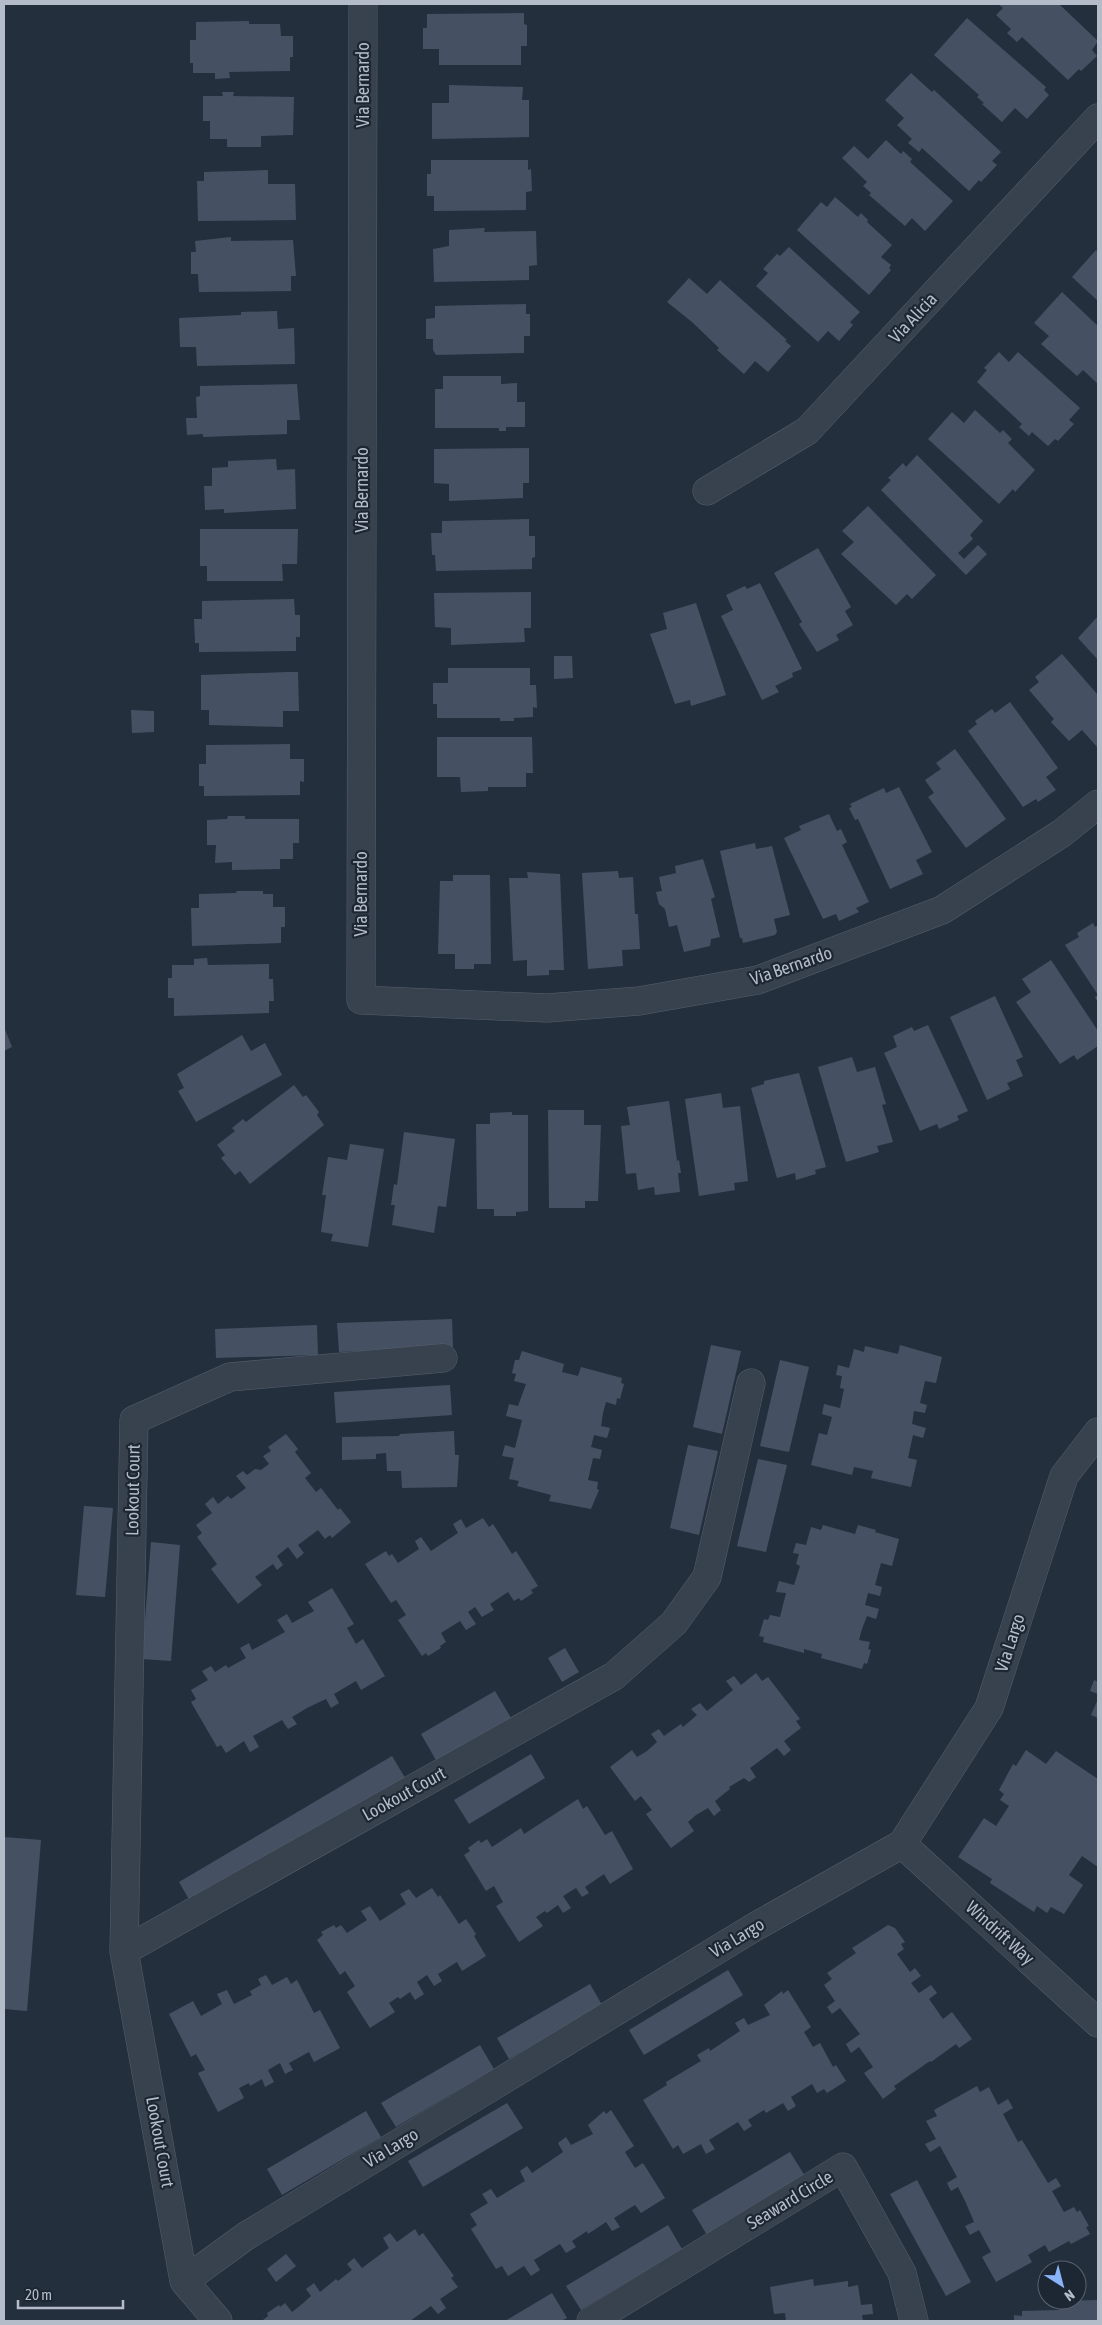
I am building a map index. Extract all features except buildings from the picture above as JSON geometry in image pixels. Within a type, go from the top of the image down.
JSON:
[{"type":"street","name":"Via Bernardo","points":[[364,4],[361,1000],[547,1008],[639,1001],[758,980],[942,910],[1062,833],[1098,804]]},
{"type":"street","name":"Via Alicia","points":[[707,490],[807,431],[1098,118]]},
{"type":"street","name":"Lookout Court","points":[[184,2281],[124,1951],[134,1420],[230,1377],[443,1358]]},
{"type":"street","name":"Lookout Court","points":[[124,1951],[614,1676],[674,1623],[707,1577],[751,1382]]},
{"type":"street","name":"Via Largo","points":[[184,2281],[246,2236],[758,1925],[902,1844],[989,1708],[1064,1476],[1098,1432]]},
{"type":"street","name":"Windrift Way","points":[[902,1844],[1098,2022]]},
{"type":"street","name":"Seaward Circle","points":[[591,2321],[843,2167],[902,2273],[914,2321]]},
{"type":"street","points":[[184,2281],[218,2321]]}]
